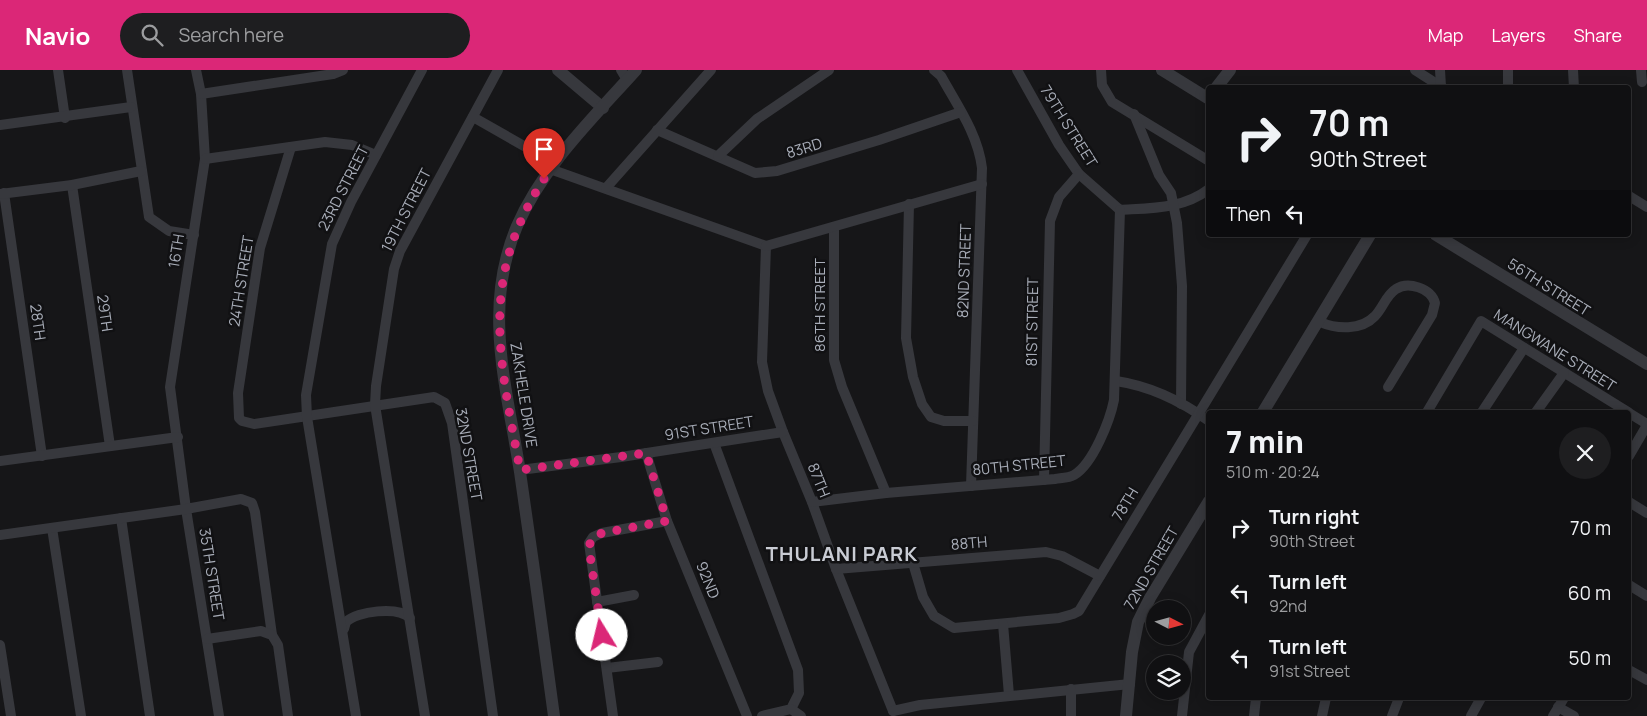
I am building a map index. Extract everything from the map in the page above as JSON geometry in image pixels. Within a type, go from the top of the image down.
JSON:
[{"type":"street","points":[[58,70],[65,118]]},
{"type":"street","points":[[127,70],[131,107],[149,217],[169,231],[194,235]]},
{"type":"street","name":"16TH","points":[[178,437],[170,387],[205,159],[201,94],[196,70]]},
{"type":"street","points":[[201,94],[333,74],[343,70]]},
{"type":"street","name":"23RD STREET","points":[[356,716],[344,629],[306,396],[332,244],[351,202],[422,70]]},
{"type":"street","name":"19TH STREET","points":[[425,716],[375,405],[397,260],[420,211],[498,70]]},
{"type":"street","points":[[558,70],[603,108],[628,73]]},
{"type":"street","points":[[606,188],[711,70]]},
{"type":"street","points":[[718,156],[757,119],[829,70]]},
{"type":"street","name":"82ND STREET","points":[[934,70],[940,76],[961,112],[978,146],[982,184],[971,486]]},
{"type":"street","name":"79TH STREET","points":[[1017,70],[1059,145],[1079,174],[1120,210]]},
{"type":"street","points":[[1100,70],[1102,85],[1112,102],[1206,159]]},
{"type":"street","points":[[1162,70],[1206,97]]},
{"type":"street","points":[[1218,85],[1230,70]]},
{"type":"street","points":[[1415,70],[1439,85]]},
{"type":"street","points":[[1440,70],[1442,85]]},
{"type":"street","points":[[1508,70],[1508,85]]},
{"type":"street","points":[[1573,70],[1574,85]]},
{"type":"street","points":[[1641,70],[1642,82]]},
{"type":"street","points":[[0,126],[131,107]]},
{"type":"street","name":"ZAKHELE DRIVE","points":[[554,716],[520,470],[499,347],[500,301],[504,270],[517,227],[552,166],[603,108]]},
{"type":"street","name":"83RD","points":[[657,130],[755,173],[777,171],[879,140],[961,112]]},
{"type":"street","points":[[1134,114],[1159,175],[1167,184],[1174,206],[1180,241],[1182,286],[1181,404]]},
{"type":"street","points":[[473,117],[552,166],[606,188],[766,246],[982,184]]},
{"type":"street","points":[[205,159],[291,147],[338,143],[352,145],[376,155]]},
{"type":"street","name":"24TH STREET","points":[[242,422],[237,409],[238,393],[260,248],[291,147]]},
{"type":"street","points":[[2,194],[72,185],[141,170]]},
{"type":"street","name":"81ST STREET","points":[[1044,480],[1050,221],[1059,197],[1079,174]]},
{"type":"street","name":"29TH","points":[[72,185],[110,446]]},
{"type":"street","points":[[1120,210],[1174,206],[1188,201],[1206,191]]},
{"type":"street","name":"28TH","points":[[2,194],[42,456]]},
{"type":"street","points":[[1631,197],[1647,207]]},
{"type":"street","points":[[909,204],[906,353],[913,377],[922,404],[931,417],[944,421],[973,421]]},
{"type":"street","name":"80TH STREET","points":[[812,502],[886,493],[1044,480],[1074,475],[1084,464],[1110,421],[1116,381],[1120,210]]},
{"type":"street","name":"86TH STREET","points":[[834,227],[834,360],[842,387],[886,493]]},
{"type":"street","name":"78TH","points":[[913,563],[929,608],[934,616],[945,625],[962,628],[1074,614],[1086,600],[1197,412],[1306,237]]},
{"type":"street","points":[[1264,410],[1320,322],[1369,237]]},
{"type":"street","name":"56TH STREET","points":[[1439,237],[1647,364]]},
{"type":"street","name":"87TH","points":[[766,246],[762,362],[768,390],[891,714]]},
{"type":"street","points":[[1320,322],[1342,328],[1369,320],[1375,316],[1393,290],[1403,286],[1415,286],[1429,293],[1435,303],[1432,315],[1388,387]]},
{"type":"street","name":"MANGWANE STREET","points":[[1428,410],[1481,321],[1623,410]]},
{"type":"street","points":[[1483,410],[1524,348]]},
{"type":"street","points":[[1537,410],[1564,373]]},
{"type":"street","points":[[1116,381],[1141,386],[1197,412],[1206,419]]},
{"type":"street","name":"32ND STREET","points":[[242,422],[254,424],[434,397],[441,399],[449,410],[493,716]]},
{"type":"street","name":"MANGWANE STREET","points":[[1631,415],[1647,425]]},
{"type":"street","points":[[1631,453],[1647,425]]},
{"type":"street","name":"91ST STREET","points":[[520,470],[783,432]]},
{"type":"street","points":[[0,462],[178,437]]},
{"type":"street","name":"35TH STREET","points":[[178,437],[186,509],[219,716]]},
{"type":"street","points":[[714,443],[798,670],[799,693],[791,710]]},
{"type":"street","name":"92ND","points":[[646,453],[667,521],[747,716]]},
{"type":"street","points":[[0,534],[186,509],[241,499],[252,503],[255,512],[272,634],[278,644],[288,716]]},
{"type":"street","points":[[1631,503],[1647,513]]},
{"type":"street","name":"72ND STREET","points":[[1126,716],[1132,652],[1138,622],[1150,598],[1206,506]]},
{"type":"street","points":[[120,518],[150,716]]},
{"type":"street","points":[[613,716],[589,548],[591,539],[602,533],[667,521]]},
{"type":"street","points":[[52,528],[80,716]]},
{"type":"street","name":"88TH","points":[[836,569],[1046,552],[1062,556],[1100,576]]},
{"type":"street","points":[[1631,587],[1647,596]]},
{"type":"street","points":[[597,602],[634,595]]},
{"type":"street","points":[[344,629],[346,622],[356,615],[394,610],[405,613],[410,618]]},
{"type":"street","points":[[1182,716],[1188,652],[1206,620]]},
{"type":"street","points":[[1003,624],[1009,695]]},
{"type":"street","points":[[207,639],[261,631],[272,634]]},
{"type":"street","points":[[0,645],[11,716]]},
{"type":"street","points":[[607,668],[658,662]]},
{"type":"street","points":[[1631,671],[1647,680]]},
{"type":"street","points":[[891,714],[920,705],[1130,684]]},
{"type":"street","points":[[1071,689],[1071,716]]},
{"type":"street","points":[[1254,716],[1256,700]]},
{"type":"street","points":[[1322,716],[1326,700]]},
{"type":"street","points":[[1392,716],[1398,700]]},
{"type":"street","points":[[1471,716],[1480,700]]},
{"type":"street","points":[[1553,716],[1561,702],[1574,716]]},
{"type":"street","points":[[762,716],[791,710],[801,716]]},
{"type":"district","name":"THULANI PARK","points":[[842,553]]},
{"type":"route","points":[[544,179],[517,227],[511,245],[504,270],[498,323],[499,347],[520,470],[646,453],[667,521],[602,533],[591,539],[589,548],[602,635]]}]
